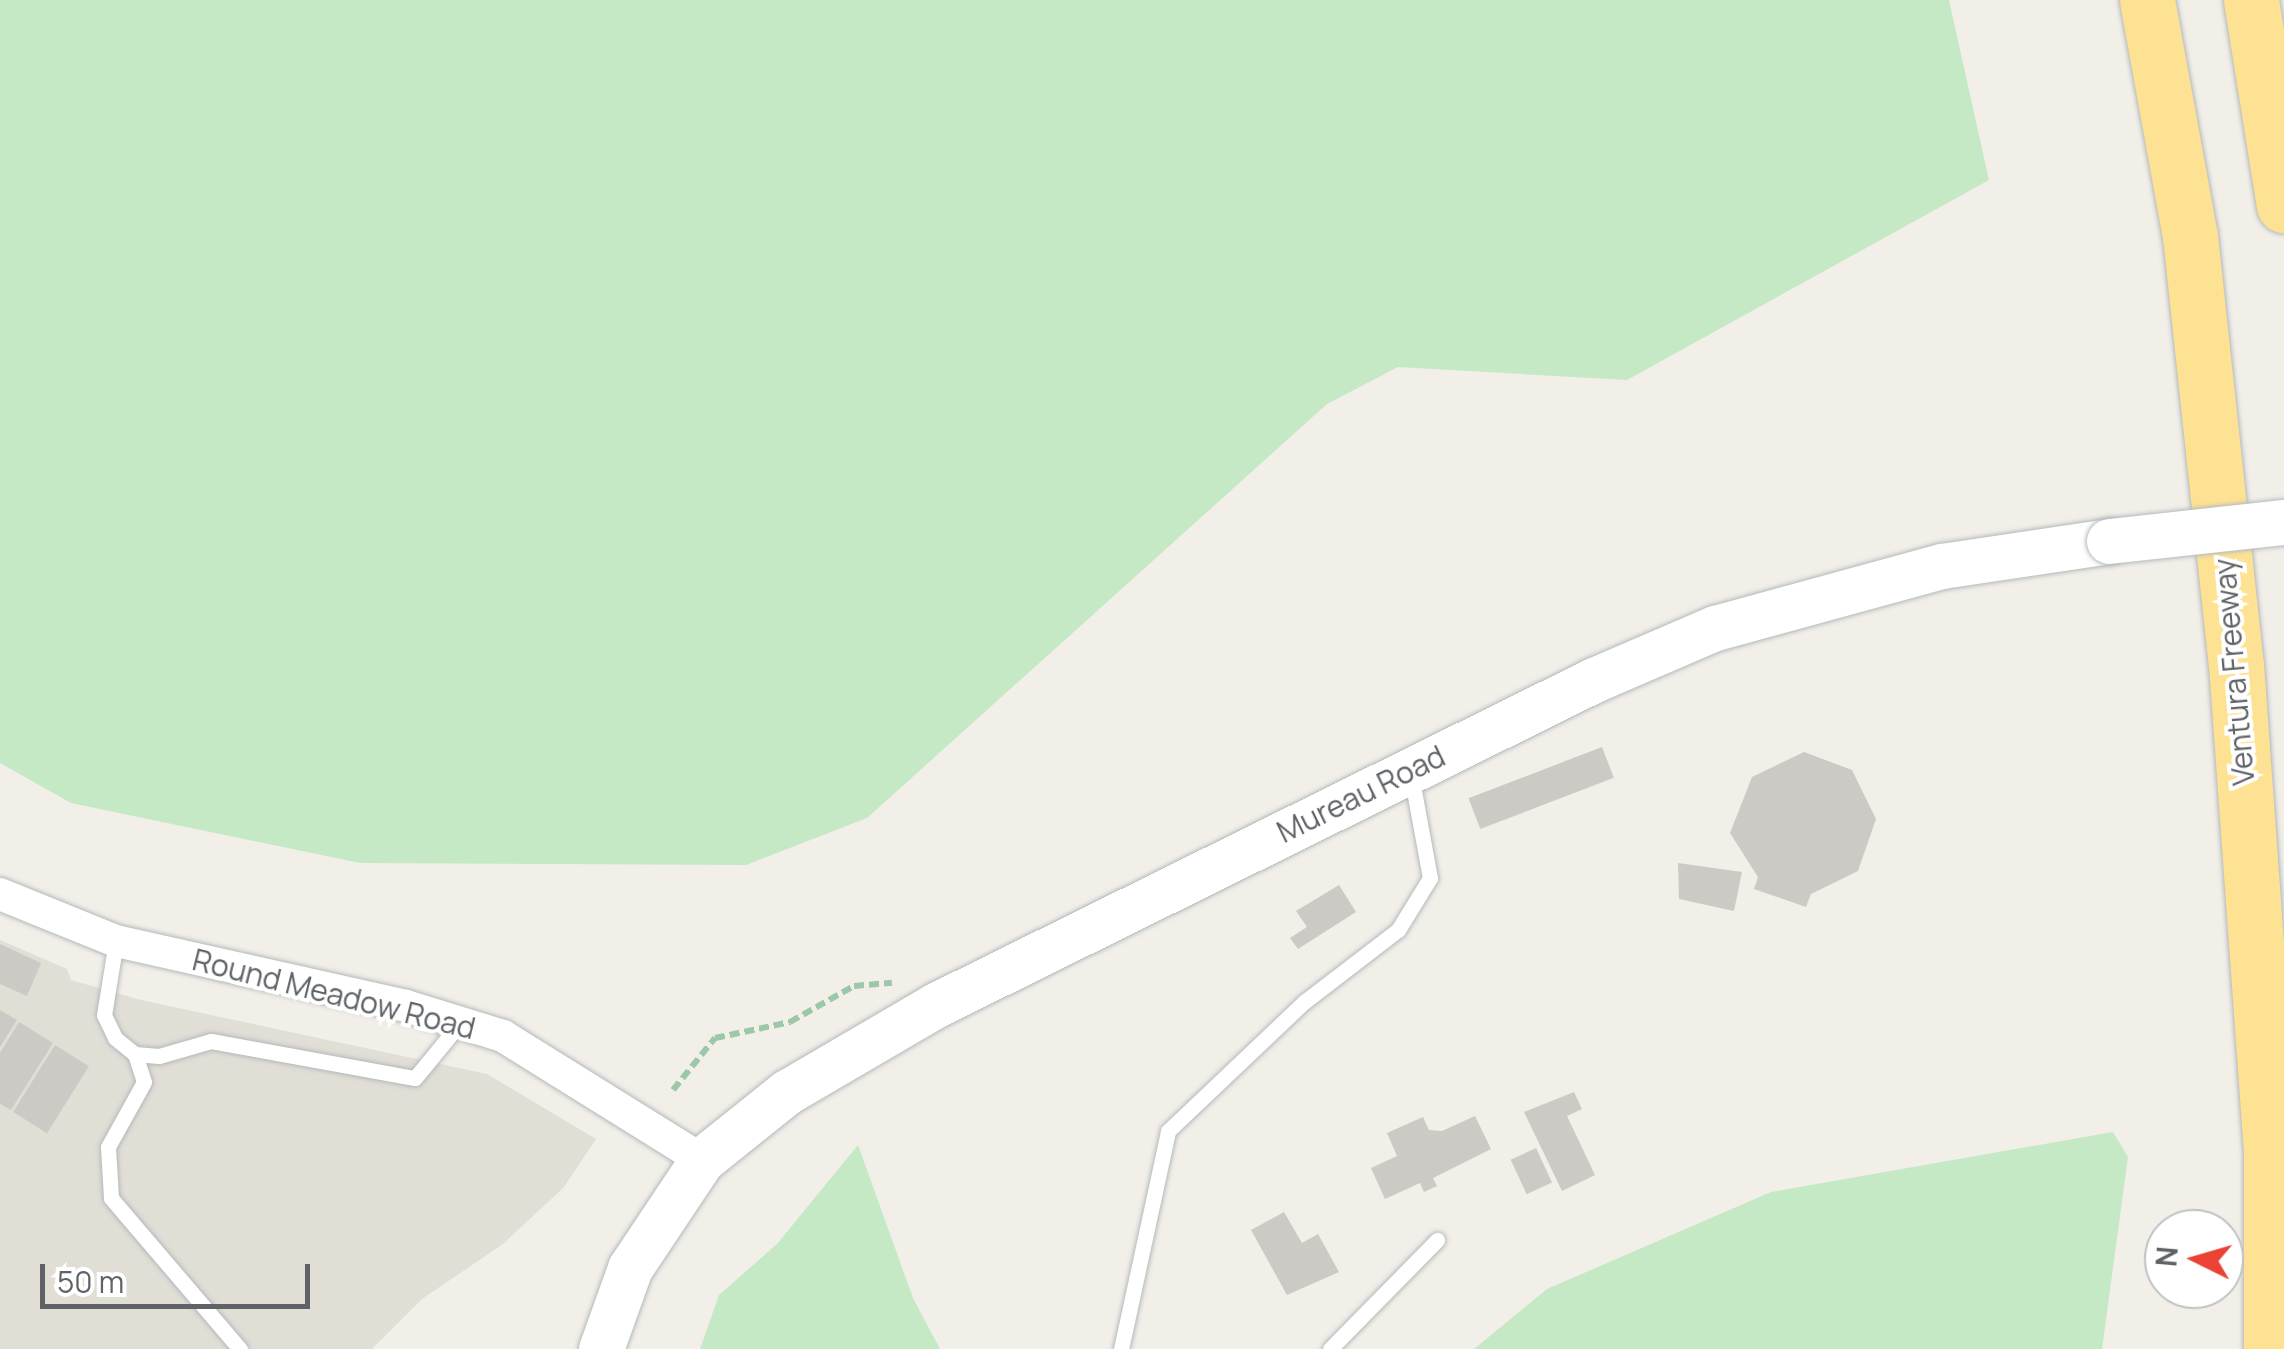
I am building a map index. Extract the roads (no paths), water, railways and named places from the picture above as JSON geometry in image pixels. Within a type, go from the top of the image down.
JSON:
[{"type":"highway","name":"Ventura Freeway","points":[[2146,0],[2190,236],[2236,664],[2271,1153],[2271,1349]]},
{"type":"highway","points":[[2251,0],[2284,205]]},
{"type":"main road","name":"Mureau Road","points":[[601,1349],[630,1268],[702,1160],[787,1092],[936,1005],[1410,770],[1594,680],[1779,606],[1942,566],[2108,540],[2284,522]]},
{"type":"street","name":"Round Meadow Road","points":[[0,894],[116,941],[461,1022],[550,1060],[702,1160]]},
{"type":"lane","points":[[1120,1349],[1168,1131],[1304,1002],[1398,930],[1430,878],[1410,770]]},
{"type":"lane","points":[[116,941],[104,1015],[115,1038],[135,1054],[144,1082],[108,1147],[104,1176],[111,1198],[240,1349]]},
{"type":"lane","points":[[135,1054],[159,1056],[211,1041],[415,1078],[461,1022]]},
{"type":"lane","points":[[1330,1349],[1437,1240]]}]
